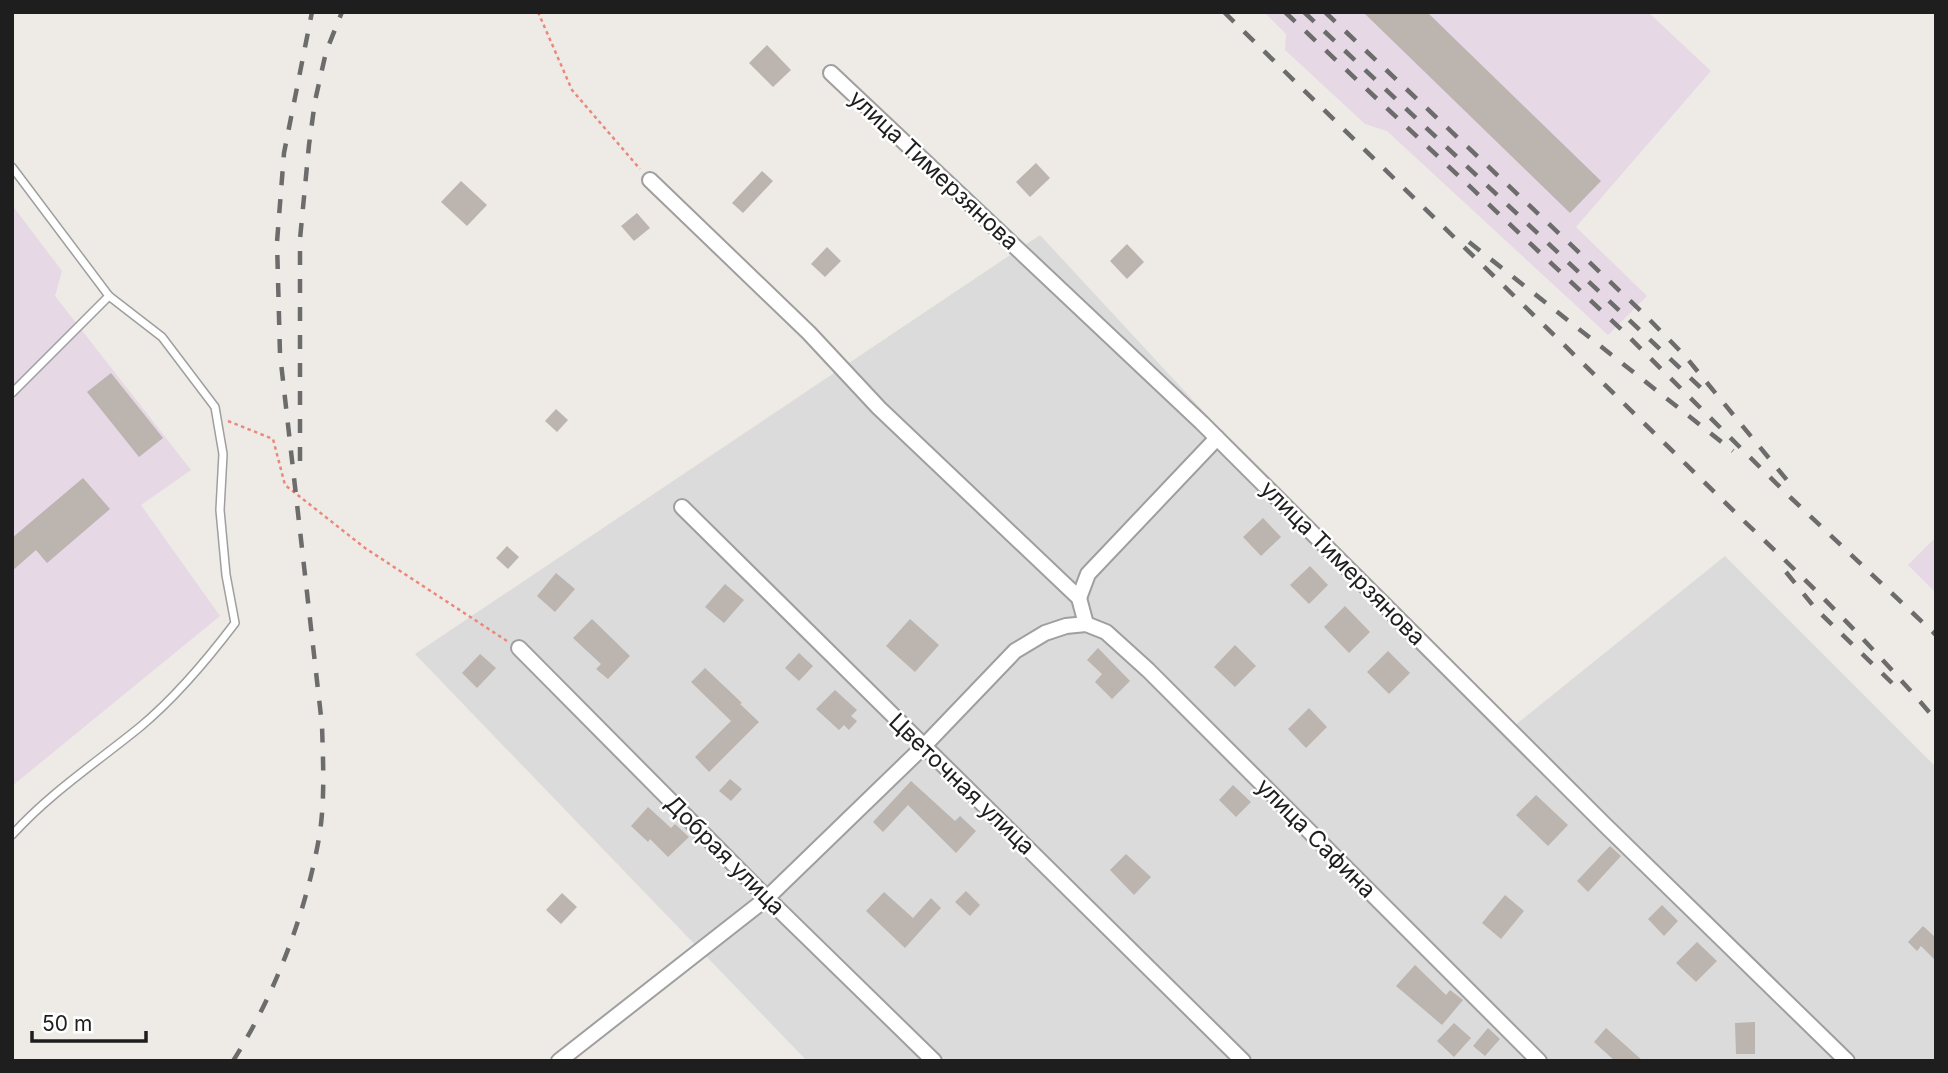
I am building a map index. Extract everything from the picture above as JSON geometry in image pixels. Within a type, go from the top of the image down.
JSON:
[{"type":"street","name":"улица Тимерзянова","points":[[831,73],[1217,438],[1605,825],[1847,1061]]},
{"type":"street","points":[[559,1061],[767,898],[924,746],[1015,651],[1045,633],[1066,626],[1086,624],[1079,598],[879,408],[809,333],[650,180]]},
{"type":"street","points":[[1079,598],[1088,573],[1217,438]]},
{"type":"street","name":"Цветочная улица","points":[[682,507],[1243,1061]]},
{"type":"street","name":"улица Сафина","points":[[1086,624],[1106,632],[1148,670],[1539,1061]]},
{"type":"street","name":"Добрая улица","points":[[519,648],[767,898],[934,1061]]},
{"type":"lane","points":[[12,167],[109,296],[162,337],[215,407],[223,454],[220,510],[226,575],[235,623],[204,663],[143,725],[64,785],[12,835]]},
{"type":"lane","points":[[12,393],[109,296]]},
{"type":"path","points":[[538,12],[572,90],[650,180]]},
{"type":"path","points":[[217,417],[273,439],[285,485],[365,548],[519,648]]},
{"type":"shaded area","points":[[1264,12],[1648,12],[1711,71],[1576,227],[1647,296],[1608,335],[1387,131],[1365,124],[1285,50],[1286,34]]},
{"type":"shaded area","points":[[12,205],[62,271],[55,296],[191,470],[141,505],[220,616],[12,786]]},
{"type":"shaded area","points":[[1040,235],[1503,735],[1725,556],[1936,767],[1936,1061],[807,1061],[415,654]]},
{"type":"shaded area","points":[[1936,537],[1936,593],[1908,565]]},
{"type":"building","points":[[1363,12],[1427,12],[1601,181],[1570,213]]},
{"type":"building","points":[[767,45],[791,70],[773,87],[749,63]]},
{"type":"building","points":[[1036,163],[1050,178],[1030,197],[1016,182]]},
{"type":"building","points":[[762,171],[773,181],[743,213],[732,203]]},
{"type":"building","points":[[461,181],[487,205],[467,226],[441,202]]},
{"type":"building","points":[[637,213],[650,228],[634,241],[621,226]]},
{"type":"building","points":[[1127,244],[1144,262],[1127,279],[1110,261]]},
{"type":"building","points":[[827,247],[841,261],[825,277],[811,264]]},
{"type":"building","points":[[111,373],[163,438],[139,457],[87,392]]},
{"type":"building","points":[[556,409],[568,420],[557,432],[545,421]]},
{"type":"building","points":[[83,478],[110,509],[47,563],[36,550],[12,571],[12,538]]},
{"type":"building","points":[[1263,518],[1281,537],[1261,556],[1243,537]]},
{"type":"building","points":[[507,546],[519,557],[508,569],[496,558]]},
{"type":"building","points":[[1310,566],[1328,585],[1309,604],[1290,585]]},
{"type":"building","points":[[556,573],[575,589],[555,612],[537,596]]},
{"type":"building","points":[[725,584],[744,600],[724,623],[705,607]]},
{"type":"building","points":[[1345,606],[1370,632],[1349,653],[1324,627]]},
{"type":"building","points":[[592,619],[630,656],[608,679],[596,669],[601,664],[573,638]]},
{"type":"building","points":[[910,619],[939,645],[915,672],[886,646]]},
{"type":"building","points":[[1235,645],[1256,666],[1235,687],[1214,667]]},
{"type":"building","points":[[1098,648],[1130,681],[1112,699],[1095,682],[1102,674],[1087,660]]},
{"type":"building","points":[[1388,651],[1410,673],[1389,694],[1367,672]]},
{"type":"building","points":[[799,653],[813,666],[799,681],[785,668]]},
{"type":"building","points":[[480,654],[496,668],[477,688],[462,673]]},
{"type":"building","points":[[705,668],[759,722],[709,772],[695,757],[731,721],[691,682]]},
{"type":"building","points":[[835,690],[857,710],[851,716],[857,721],[849,730],[844,725],[839,730],[816,709]]},
{"type":"building","points":[[1309,708],[1327,727],[1306,748],[1288,729]]},
{"type":"building","points":[[730,779],[742,789],[731,801],[719,791]]},
{"type":"building","points":[[911,781],[955,821],[960,816],[976,831],[956,853],[908,805],[883,832],[873,822]]},
{"type":"building","points":[[1233,785],[1251,802],[1236,817],[1219,800]]},
{"type":"building","points":[[1536,795],[1568,825],[1548,846],[1516,815]]},
{"type":"building","points":[[648,807],[671,828],[675,824],[689,837],[668,857],[650,839],[648,842],[631,826]]},
{"type":"building","points":[[1610,846],[1621,856],[1588,892],[1577,881]]},
{"type":"building","points":[[1126,854],[1151,877],[1134,895],[1110,870]]},
{"type":"building","points":[[966,891],[980,905],[970,916],[955,902]]},
{"type":"building","points":[[884,892],[913,918],[931,898],[941,908],[905,948],[866,911]]},
{"type":"building","points":[[562,893],[577,907],[561,924],[546,910]]},
{"type":"building","points":[[1505,895],[1524,911],[1501,939],[1482,923]]},
{"type":"building","points":[[1662,905],[1678,921],[1664,936],[1648,919]]},
{"type":"building","points":[[1923,926],[1936,938],[1936,961],[1921,946],[1917,951],[1908,942]]},
{"type":"building","points":[[1697,942],[1717,961],[1696,982],[1676,963]]},
{"type":"building","points":[[1415,965],[1446,995],[1450,990],[1463,1000],[1442,1025],[1396,986]]},
{"type":"building","points":[[1755,1022],[1755,1054],[1736,1054],[1735,1023]]},
{"type":"building","points":[[1454,1023],[1471,1038],[1454,1057],[1437,1041]]},
{"type":"building","points":[[1488,1028],[1500,1039],[1485,1056],[1473,1046]]},
{"type":"building","points":[[1606,1028],[1643,1061],[1615,1061],[1594,1042]]},
{"type":"railway","points":[[233,1061],[263,1008],[288,950],[307,891],[322,819],[322,725],[280,354],[277,242],[284,153],[312,12]]},
{"type":"railway","points":[[300,461],[300,239],[315,101],[326,52],[342,12]]},
{"type":"railway","points":[[1224,12],[1820,595],[1936,720]]},
{"type":"railway","points":[[1285,12],[1624,332],[1790,497],[1936,635]]},
{"type":"railway","points":[[1304,12],[1701,388]]},
{"type":"railway","points":[[1325,12],[1643,313],[1685,356],[1791,485]]},
{"type":"railway","points":[[1469,242],[1733,451]]},
{"type":"railway","points":[[1786,572],[1815,608],[1892,683]]}]
